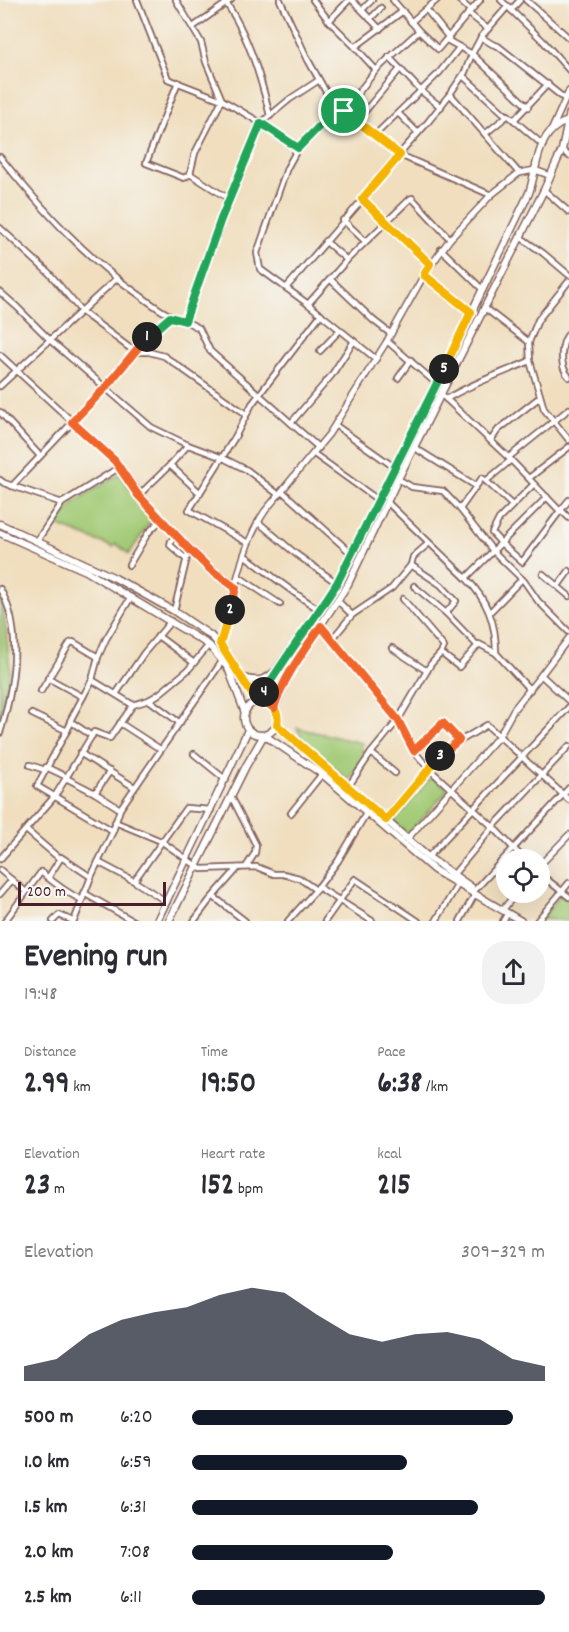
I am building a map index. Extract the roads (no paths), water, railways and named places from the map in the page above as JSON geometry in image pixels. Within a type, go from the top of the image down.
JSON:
[{"type":"main road","points":[[240,676],[261,680],[271,676],[337,583],[437,384],[529,193],[536,158],[552,129],[559,123],[569,121],[562,150],[551,176],[443,397],[398,479],[338,601],[289,674],[274,708]]},
{"type":"main road","points":[[0,524],[115,578],[174,611],[211,636],[220,644],[258,702]]},
{"type":"main road","points":[[0,533],[86,571],[209,645],[223,660],[232,675],[245,713],[245,724],[249,730],[257,735],[264,735],[272,732],[277,725],[278,715],[267,703],[258,702],[249,706],[245,713]]},
{"type":"main road","points":[[258,702],[278,668]]},
{"type":"main road","points":[[277,725],[428,857],[475,892]]},
{"type":"main road","points":[[157,921],[249,730]]},
{"type":"main road","points":[[264,735],[321,774],[417,856],[458,884],[528,921]]},
{"type":"main road","points":[[169,921],[264,735]]},
{"type":"main road","points":[[506,910],[521,921]]},
{"type":"street","points":[[137,0],[168,79],[222,100],[298,148]]},
{"type":"street","points":[[176,0],[201,42],[206,62],[222,100],[195,153],[190,174],[184,178],[146,163],[178,82]]},
{"type":"street","points":[[280,0],[319,80],[326,92],[344,111],[400,155],[491,195]]},
{"type":"street","points":[[313,0],[329,21],[376,70]]},
{"type":"street","points":[[329,21],[350,0],[380,29]]},
{"type":"street","points":[[362,10],[372,0]]},
{"type":"street","points":[[393,0],[419,31],[438,49],[480,0]]},
{"type":"street","points":[[398,5],[404,0]]},
{"type":"street","points":[[411,22],[437,0]]},
{"type":"street","points":[[459,0],[488,29]]},
{"type":"street","points":[[501,0],[569,70]]},
{"type":"street","points":[[286,288],[441,107],[463,76],[481,37],[520,0]]},
{"type":"street","points":[[526,0],[569,38]]},
{"type":"street","points":[[193,27],[227,1],[246,39],[264,89],[270,116]]},
{"type":"street","points":[[370,19],[381,9]]},
{"type":"street","points":[[426,9],[448,39],[459,48],[472,54],[528,107]]},
{"type":"street","points":[[355,47],[403,11]]},
{"type":"street","points":[[344,111],[376,70],[419,31]]},
{"type":"street","points":[[481,37],[498,46],[565,99]]},
{"type":"street","points":[[374,136],[399,114],[459,48]]},
{"type":"street","points":[[389,57],[441,107]]},
{"type":"street","points":[[356,122],[400,69]]},
{"type":"street","points":[[463,76],[543,145]]},
{"type":"street","points":[[185,321],[229,199],[261,123],[290,99],[319,80]]},
{"type":"street","points":[[514,120],[548,84]]},
{"type":"street","points":[[552,129],[569,91]]},
{"type":"street","points":[[450,94],[519,173]]},
{"type":"street","points":[[339,106],[298,148],[287,168],[257,253],[260,269],[321,314],[376,359]]},
{"type":"street","points":[[399,114],[418,133]]},
{"type":"street","points":[[569,114],[569,121]]},
{"type":"street","points":[[485,134],[507,116]]},
{"type":"street","points":[[562,150],[569,156]]},
{"type":"street","points":[[0,157],[63,231],[116,279],[170,317],[199,328],[210,351],[319,448]]},
{"type":"street","points":[[220,644],[244,555],[258,522],[335,425],[387,341],[430,264],[491,195],[519,173],[535,170],[551,176]]},
{"type":"street","points":[[190,174],[229,199]]},
{"type":"street","points":[[544,190],[569,212]]},
{"type":"street","points":[[308,304],[347,260],[412,198],[450,239]]},
{"type":"street","points":[[362,199],[430,264]]},
{"type":"street","points":[[343,220],[366,241]]},
{"type":"street","points":[[0,228],[49,273],[82,312],[135,352],[149,352],[164,356],[246,414]]},
{"type":"street","points":[[520,237],[569,275]]},
{"type":"street","points":[[325,241],[347,260]]},
{"type":"street","points":[[441,249],[483,290]]},
{"type":"street","points":[[424,275],[471,312]]},
{"type":"street","points":[[0,386],[116,279]]},
{"type":"street","points":[[330,279],[391,334]]},
{"type":"street","points":[[569,281],[538,320],[529,342],[530,361],[544,409],[569,440]]},
{"type":"street","points":[[0,292],[51,341],[151,427],[247,470],[280,493],[351,553]]},
{"type":"street","points":[[486,309],[529,342]]},
{"type":"street","points":[[248,543],[189,510],[223,458],[259,394],[321,314]]},
{"type":"street","points":[[12,486],[105,388],[153,330],[170,317]]},
{"type":"street","points":[[320,351],[340,330]]},
{"type":"street","points":[[569,333],[564,340],[563,364],[564,372],[569,377]]},
{"type":"street","points":[[564,340],[569,344]]},
{"type":"street","points":[[291,423],[331,376],[354,341]]},
{"type":"street","points":[[387,341],[437,384]]},
{"type":"street","points":[[0,355],[120,467],[138,495],[189,549],[211,570],[236,588]]},
{"type":"street","points":[[398,378],[411,360]]},
{"type":"street","points":[[530,361],[443,397],[510,458],[569,518]]},
{"type":"street","points":[[491,440],[498,430],[540,397]]},
{"type":"street","points":[[486,481],[569,409]]},
{"type":"street","points":[[0,412],[40,456]]},
{"type":"street","points":[[335,425],[394,467]]},
{"type":"street","points":[[138,495],[188,445]]},
{"type":"street","points":[[415,447],[476,486]]},
{"type":"street","points":[[529,478],[569,447]]},
{"type":"street","points":[[314,454],[378,500]]},
{"type":"street","points":[[170,465],[200,493]]},
{"type":"street","points":[[37,541],[62,503],[120,467]]},
{"type":"street","points":[[460,509],[482,478],[512,505]]},
{"type":"street","points":[[398,479],[412,487],[443,491],[493,551],[522,579],[538,601],[569,632]]},
{"type":"street","points":[[0,480],[62,503]]},
{"type":"street","points":[[534,484],[499,519],[492,533],[522,562],[569,500]]},
{"type":"street","points":[[466,578],[547,497]]},
{"type":"street","points":[[387,502],[482,594],[490,612],[496,640],[496,653]]},
{"type":"street","points":[[129,565],[148,533],[161,520]]},
{"type":"street","points":[[258,522],[296,554],[337,583]]},
{"type":"street","points":[[176,535],[170,545],[186,560]]},
{"type":"street","points":[[333,638],[352,615],[392,588],[411,565],[418,552],[429,543]]},
{"type":"street","points":[[174,611],[189,549]]},
{"type":"street","points":[[244,555],[296,595],[320,610]]},
{"type":"street","points":[[411,565],[441,585],[456,601],[446,613]]},
{"type":"street","points":[[558,586],[569,572]]},
{"type":"street","points":[[543,574],[569,596]]},
{"type":"street","points":[[238,577],[280,604]]},
{"type":"street","points":[[490,612],[522,579]]},
{"type":"street","points":[[414,586],[446,613],[477,645],[496,653],[530,690]]},
{"type":"street","points":[[0,589],[7,602],[12,627],[14,669],[7,710],[0,733]]},
{"type":"street","points":[[113,831],[37,786],[92,680],[106,639],[131,597]]},
{"type":"street","points":[[348,787],[371,753],[398,720],[444,647],[403,599]]},
{"type":"street","points":[[338,601],[352,615]]},
{"type":"street","points":[[116,694],[144,653],[171,621]]},
{"type":"street","points":[[321,626],[398,720],[414,751],[429,769],[513,848]]},
{"type":"street","points":[[158,636],[194,663]]},
{"type":"street","points":[[407,839],[499,736],[514,709],[569,638]]},
{"type":"street","points":[[41,691],[70,643],[98,657]]},
{"type":"street","points":[[0,859],[55,796],[94,732],[110,738],[133,705],[149,700],[194,663],[209,645]]},
{"type":"street","points":[[441,653],[459,667],[477,645]]},
{"type":"street","points":[[392,648],[427,671]]},
{"type":"street","points":[[53,921],[59,915],[74,921],[84,892],[113,831],[120,809],[223,660]]},
{"type":"street","points":[[542,675],[569,701]]},
{"type":"street","points":[[48,678],[83,698]]},
{"type":"street","points":[[92,680],[133,705]]},
{"type":"street","points":[[149,700],[180,723]]},
{"type":"street","points":[[428,857],[569,707]]},
{"type":"street","points":[[32,714],[67,731]]},
{"type":"street","points":[[71,723],[92,736]]},
{"type":"street","points":[[120,723],[160,748]]},
{"type":"street","points":[[414,751],[443,723],[459,740]]},
{"type":"street","points":[[386,820],[448,748],[487,725],[569,800]]},
{"type":"street","points":[[453,876],[493,827],[569,746]]},
{"type":"street","points":[[80,753],[134,787]]},
{"type":"street","points":[[371,753],[395,773]]},
{"type":"street","points":[[194,754],[226,780]]},
{"type":"street","points":[[30,765],[46,768],[67,777],[120,809]]},
{"type":"street","points":[[95,793],[110,771]]},
{"type":"street","points":[[291,813],[321,774]]},
{"type":"street","points":[[460,921],[475,892],[569,788]]},
{"type":"street","points":[[231,796],[256,845],[255,854],[246,867]]},
{"type":"street","points":[[134,881],[186,808],[211,810]]},
{"type":"street","points":[[288,921],[338,861],[367,812]]},
{"type":"street","points":[[115,822],[161,841],[201,869],[257,867],[274,874],[299,878],[372,921]]},
{"type":"street","points":[[26,830],[60,859],[61,857],[91,877]]},
{"type":"street","points":[[550,855],[569,835]]},
{"type":"street","points":[[48,878],[60,859]]},
{"type":"street","points":[[98,862],[167,902]]},
{"type":"street","points":[[194,921],[238,868]]},
{"type":"street","points":[[0,870],[26,892]]},
{"type":"street","points":[[5,921],[40,872],[62,887],[65,892],[82,900]]},
{"type":"street","points":[[326,921],[355,879],[418,921]]},
{"type":"street","points":[[0,894],[12,880]]},
{"type":"street","points":[[550,882],[569,897]]},
{"type":"street","points":[[537,921],[569,882]]},
{"type":"street","points":[[436,921],[458,884]]},
{"type":"street","points":[[84,892],[133,921]]},
{"type":"street","points":[[214,897],[245,921]]},
{"type":"street","points":[[503,921],[510,903]]}]
